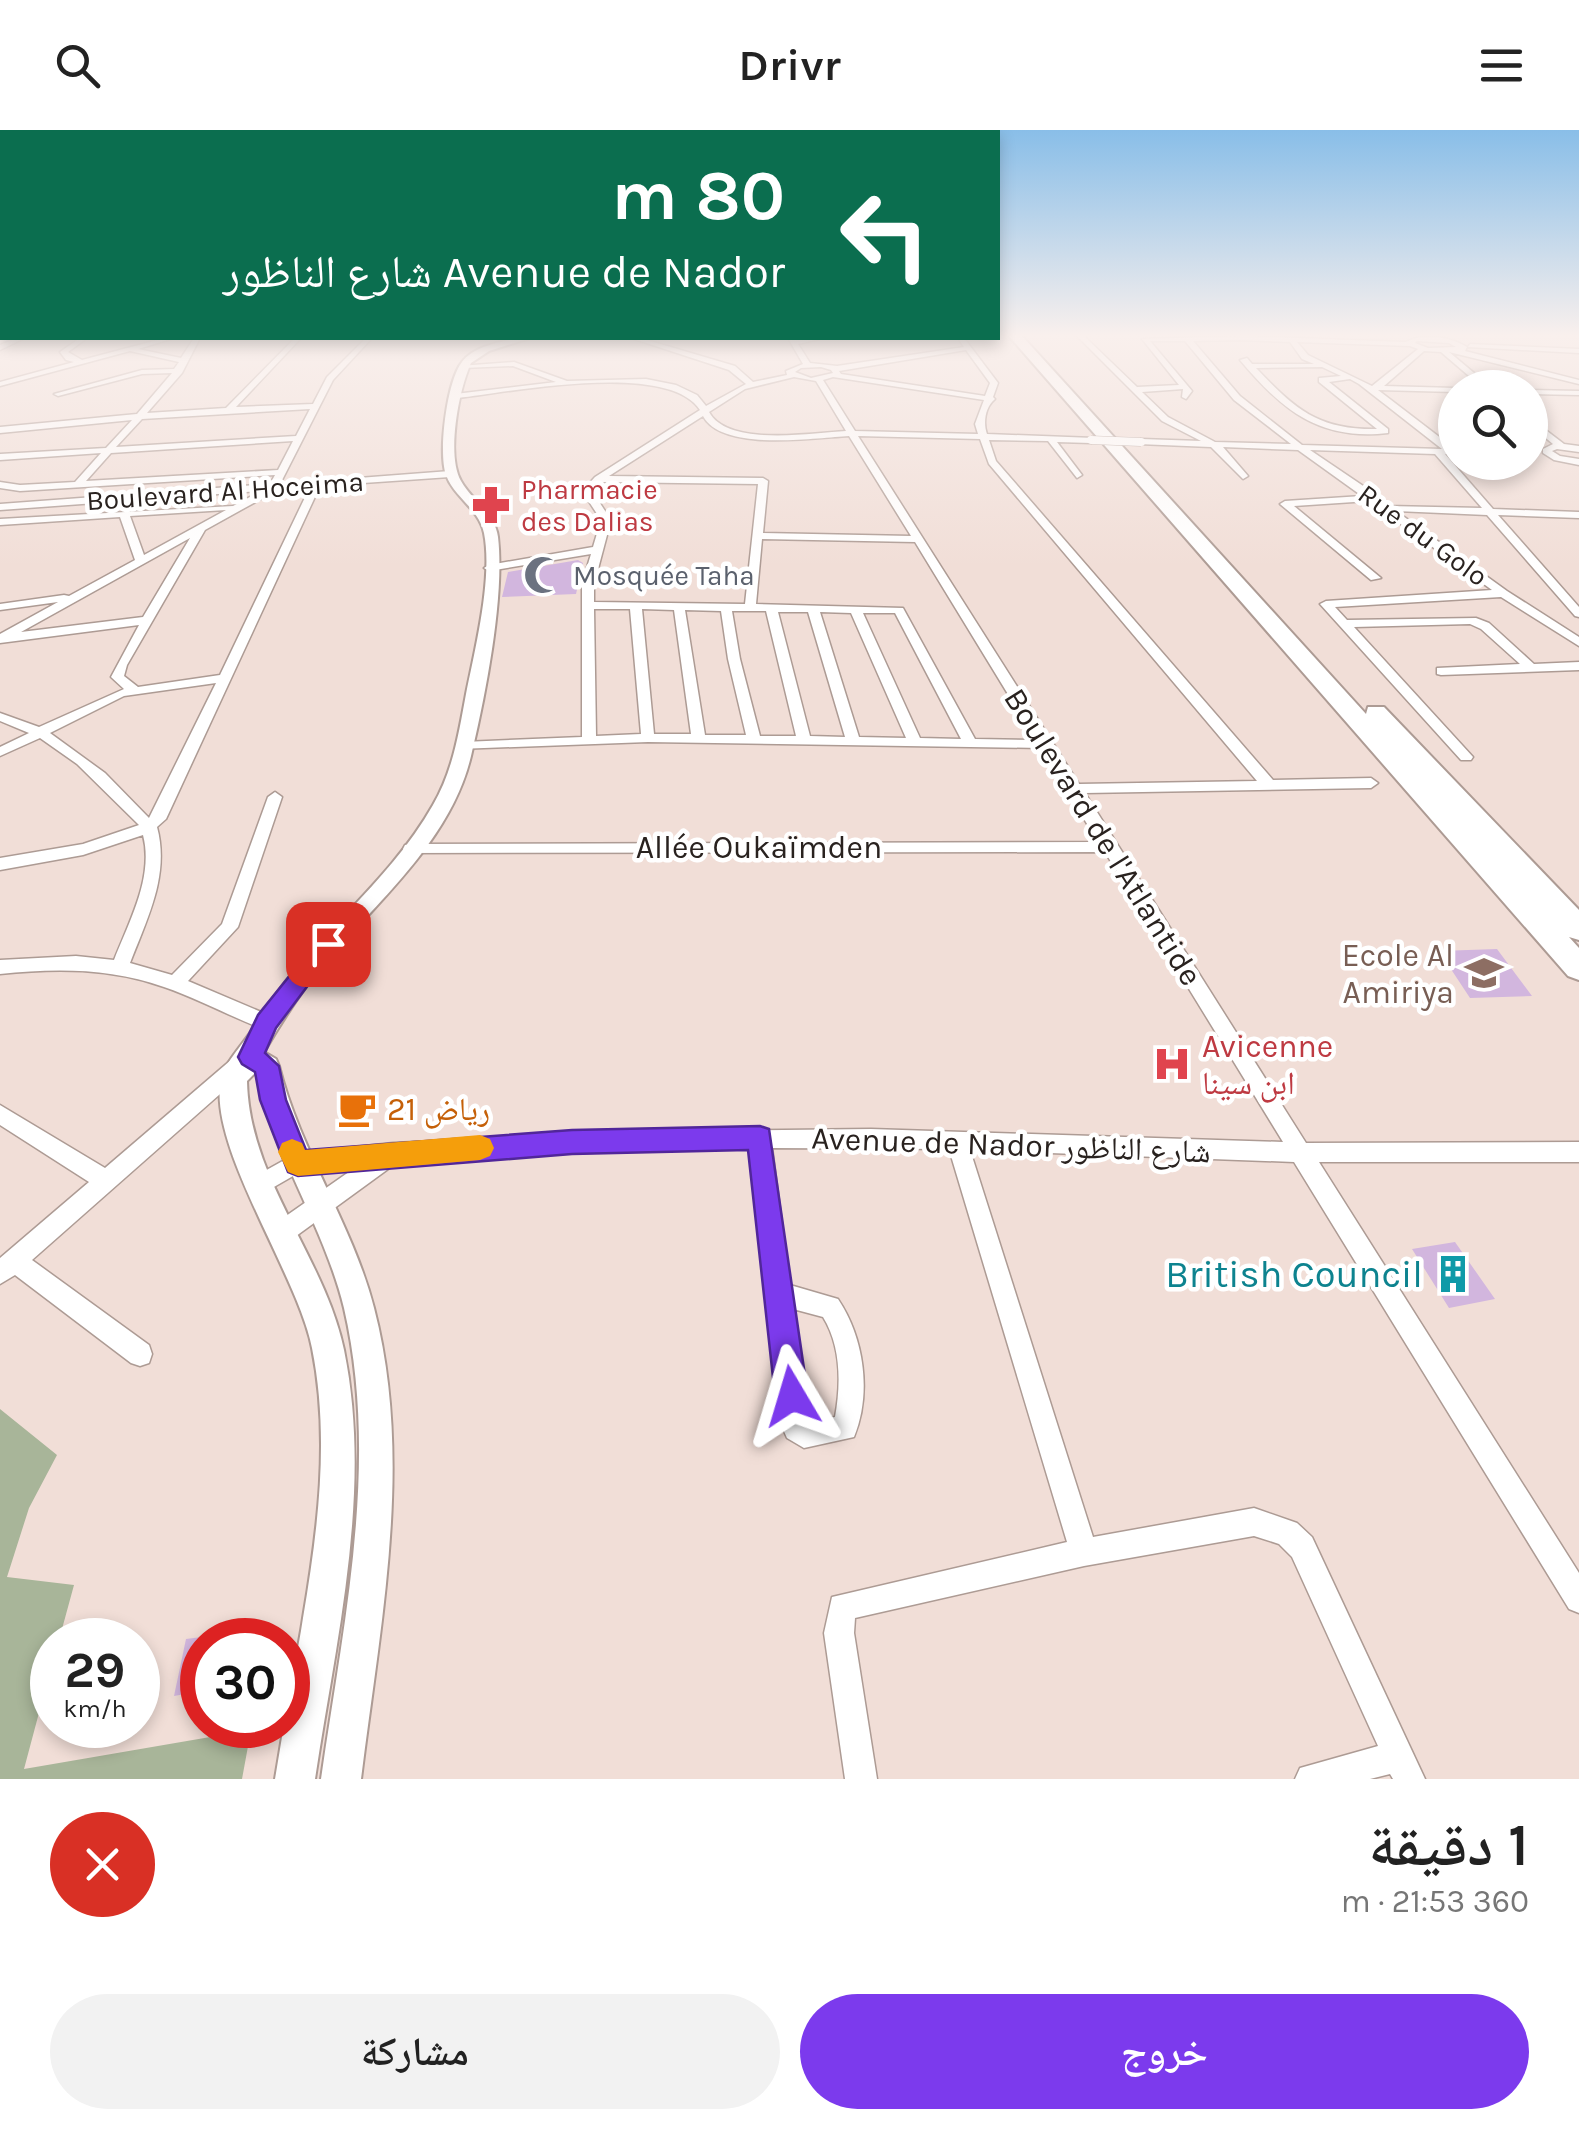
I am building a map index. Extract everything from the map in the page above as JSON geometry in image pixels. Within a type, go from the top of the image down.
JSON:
[{"type":"highway","points":[[1084,413],[1579,968]]},
{"type":"highway","points":[[1099,413],[1579,929]]},
{"type":"main road","points":[[295,1779],[334,1516],[337,1413],[328,1347],[314,1296],[260,1185],[237,1120],[232,1092],[234,1079],[250,1057],[266,1022],[411,849],[456,775],[464,746],[489,568],[490,533],[484,516],[450,474],[448,454],[455,413]]},
{"type":"main road","points":[[250,1057],[266,1066],[273,1100],[357,1303],[373,1373],[377,1484],[341,1779]]},
{"type":"street","points":[[70,413],[76,422]]},
{"type":"street","points":[[0,430],[178,413]]},
{"type":"street","points":[[2,638],[274,488],[313,413]]},
{"type":"street","points":[[589,739],[588,605],[595,550],[606,520],[588,491],[598,479],[702,413]]},
{"type":"street","points":[[706,413],[718,428],[745,436],[850,433],[1437,451],[1579,617]]},
{"type":"street","name":"Boulevard de l'Atlantide","points":[[841,413],[850,433],[1579,1599]]},
{"type":"street","points":[[982,413],[980,436],[992,462],[1270,785]]},
{"type":"street","points":[[1161,413],[1176,426],[1213,444],[1243,476]]},
{"type":"street","name":"Rue du Golo","points":[[1257,413],[1503,593],[1579,642]]},
{"type":"street","points":[[1300,413],[1322,428],[1385,431],[1363,413]]},
{"type":"street","points":[[1405,413],[1438,440]]},
{"type":"street","points":[[78,485],[142,415]]},
{"type":"street","points":[[1548,436],[1579,456]]},
{"type":"street","points":[[0,457],[300,438]]},
{"type":"street","points":[[1051,439],[1077,475]]},
{"type":"street","points":[[1561,446],[1548,448],[1549,454],[1579,456]]},
{"type":"street","points":[[0,485],[78,485],[284,472]]},
{"type":"street","name":"Boulevard Al Hoceima","points":[[0,506],[450,474]]},
{"type":"street","points":[[598,479],[764,481],[750,608]]},
{"type":"street","points":[[0,864],[110,842],[149,826],[166,806],[316,485]]},
{"type":"street","points":[[1375,498],[1285,504],[1375,578]]},
{"type":"street","points":[[0,522],[241,506]]},
{"type":"street","points":[[1389,508],[1579,515]]},
{"type":"street","points":[[124,513],[140,559]]},
{"type":"street","points":[[133,689],[116,677],[202,525]]},
{"type":"street","points":[[758,536],[916,539]]},
{"type":"street","points":[[489,568],[595,550]]},
{"type":"street","points":[[1466,756],[1326,604],[1503,593]]},
{"type":"street","points":[[0,606],[74,597]]},
{"type":"street","points":[[588,605],[904,613],[970,743]]},
{"type":"street","points":[[636,606],[648,738]]},
{"type":"street","points":[[679,606],[698,739]]},
{"type":"street","points":[[726,607],[754,740]]},
{"type":"street","points":[[770,608],[804,740]]},
{"type":"street","points":[[813,608],[854,741]]},
{"type":"street","points":[[854,609],[916,742]]},
{"type":"street","points":[[1541,618],[1579,617]]},
{"type":"street","points":[[2,638],[148,620]]},
{"type":"street","points":[[1342,624],[1472,620],[1485,626],[1531,668]]},
{"type":"street","points":[[1441,671],[1579,666]]},
{"type":"street","points":[[0,752],[133,689],[224,678]]},
{"type":"street","points":[[0,717],[39,732],[83,760],[149,826],[154,839],[151,876],[121,965]]},
{"type":"street","points":[[464,746],[648,738],[1044,744]]},
{"type":"street","points":[[1072,789],[1370,783]]},
{"type":"street","points":[[176,982],[228,927],[276,797]]},
{"type":"street","name":"Allée Oukaïmden","points":[[411,849],[1108,846]]},
{"type":"street","points":[[0,968],[46,961],[121,965],[176,982],[266,1022]]},
{"type":"street","points":[[140,1354],[7,1267],[206,1090],[250,1057]]},
{"type":"street","points":[[0,1114],[104,1180]]},
{"type":"street","points":[[760,1138],[779,1294],[796,1429],[804,1435],[845,1428],[854,1396],[842,1325],[830,1307],[779,1294]]},
{"type":"street","name":"Avenue de Nador شارع الناظور","points":[[260,1185],[298,1164],[394,1153],[572,1142],[760,1138],[958,1140],[1304,1155],[1576,1153]]},
{"type":"street","points":[[958,1140],[1084,1552]]},
{"type":"street","points":[[284,1232],[320,1210],[394,1153]]},
{"type":"street","points":[[861,1779],[839,1633],[842,1607],[1084,1552],[1254,1522],[1287,1532],[1302,1546],[1403,1767],[1311,1779]]},
{"type":"green space","points":[[0,1409],[57,1455],[29,1508],[7,1577],[74,1585],[65,1618],[30,1618],[30,1746],[24,1769],[180,1742],[180,1748],[248,1748],[242,1779],[0,1779]]},
{"type":"building","name":"Mosquée Taha","points":[[578,560],[583,563],[576,594],[502,597],[508,572]]},
{"type":"building","name":"Ecole Al Amiriya","points":[[1497,949],[1532,996],[1470,998],[1439,951]]},
{"type":"building","name":"British Council","points":[[1455,1242],[1495,1299],[1449,1308],[1412,1249]]},
{"type":"building","points":[[180,1668],[180,1695],[174,1696]]},
{"type":"slow traffic","points":[[292,1152],[298,1164],[480,1148]]},
{"type":"place","name":"Pharmacie des Dalias","points":[[491,505]]},
{"type":"place","name":"Mosquée Taha","points":[[543,575]]},
{"type":"place","name":"Ecole Al Amiriya","points":[[1484,973]]},
{"type":"place","name":"Avicenne ابن سينا","points":[[1172,1064]]},
{"type":"place","name":"رياض 21","points":[[357,1109]]},
{"type":"place","name":"British Council","points":[[1453,1274]]},
{"type":"route","points":[[328,944],[266,1022],[250,1057],[266,1066],[284,1136],[298,1164],[394,1153],[572,1142],[760,1138],[792,1396]]}]
